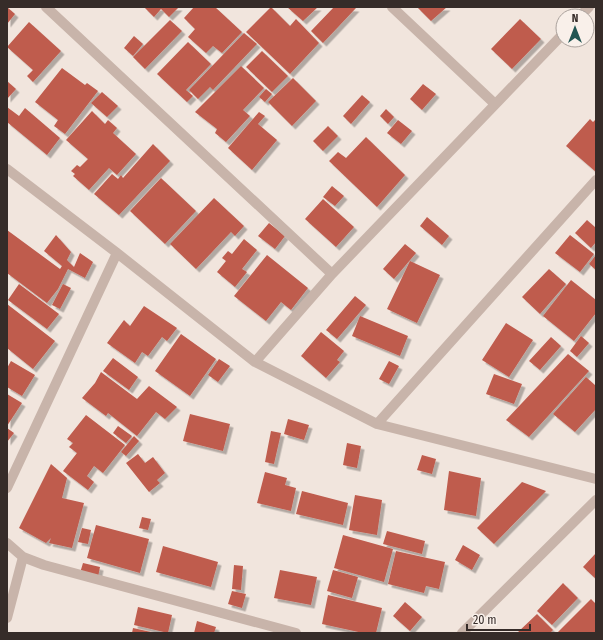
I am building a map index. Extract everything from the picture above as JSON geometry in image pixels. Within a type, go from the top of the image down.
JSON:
[{"type":"street","points":[[46,7],[332,274]]},
{"type":"street","points":[[392,7],[495,104]]},
{"type":"street","points":[[255,362],[332,274],[555,42]]},
{"type":"street","points":[[7,169],[117,253],[255,362],[377,424],[596,479]]},
{"type":"street","points":[[377,424],[596,180]]},
{"type":"street","points":[[7,488],[117,253]]},
{"type":"street","points":[[462,633],[596,500]]},
{"type":"street","points":[[7,543],[23,557],[44,565],[296,633]]},
{"type":"street","points":[[7,618],[23,557]]},
{"type":"building","points":[[7,7],[15,14],[7,24]]},
{"type":"building","points":[[144,7],[179,7],[169,17],[161,9],[154,17]]},
{"type":"building","points":[[194,7],[215,7],[242,32],[222,53],[213,46],[206,53],[188,37],[195,29],[184,18]]},
{"type":"building","points":[[271,7],[290,26],[296,19],[319,43],[290,74],[246,32]]},
{"type":"building","points":[[287,7],[318,7],[303,21]]},
{"type":"building","points":[[334,7],[356,8],[323,43],[311,31]]},
{"type":"building","points":[[417,7],[447,7],[431,21]]},
{"type":"building","points":[[520,19],[541,39],[512,69],[491,49]]},
{"type":"building","points":[[170,20],[182,31],[145,69],[133,57]]},
{"type":"building","points":[[29,22],[61,51],[33,82],[27,76],[33,70],[7,47]]},
{"type":"building","points":[[244,33],[257,44],[213,90],[210,87],[198,99],[189,90]]},
{"type":"building","points":[[134,36],[143,44],[133,56],[124,48]]},
{"type":"building","points":[[188,42],[211,64],[186,90],[193,96],[187,102],[157,74]]},
{"type":"building","points":[[262,51],[288,76],[272,92],[246,67]]},
{"type":"building","points":[[241,66],[264,88],[243,110],[250,116],[226,142],[215,133],[217,129],[195,112]]},
{"type":"building","points":[[62,68],[85,85],[87,83],[98,91],[65,134],[54,126],[58,120],[35,102]]},
{"type":"building","points":[[293,78],[316,101],[292,126],[268,102]]},
{"type":"building","points":[[7,81],[16,89],[7,99]]},
{"type":"building","points":[[423,84],[436,94],[422,110],[410,99]]},
{"type":"building","points":[[266,89],[272,94],[265,102],[259,97]]},
{"type":"building","points":[[102,92],[118,106],[107,117],[91,103]]},
{"type":"building","points":[[362,95],[370,102],[351,124],[343,116]]},
{"type":"building","points":[[7,107],[19,116],[25,108],[60,138],[47,155],[7,122]]},
{"type":"building","points":[[386,109],[394,117],[388,124],[380,116]]},
{"type":"building","points":[[92,111],[105,124],[108,120],[117,128],[113,133],[136,154],[117,175],[109,168],[89,190],[73,176],[75,174],[71,171],[77,165],[80,167],[88,159],[66,140]]},
{"type":"building","points":[[259,112],[265,116],[258,124],[277,140],[252,170],[228,148]]},
{"type":"building","points":[[590,119],[593,122],[596,119],[596,172],[566,146]]},
{"type":"building","points":[[398,120],[412,131],[401,144],[387,133]]},
{"type":"building","points":[[328,126],[338,136],[323,151],[313,141]]},
{"type":"building","points":[[366,137],[405,175],[377,207],[329,161],[338,152],[346,158]]},
{"type":"building","points":[[153,144],[170,161],[119,215],[94,194],[112,174],[118,179],[121,175],[123,178]]},
{"type":"building","points":[[161,178],[196,211],[165,244],[130,211]]},
{"type":"building","points":[[332,186],[344,196],[335,206],[323,197]]},
{"type":"building","points":[[214,198],[244,226],[235,236],[231,232],[196,269],[170,244]]},
{"type":"building","points":[[323,199],[354,227],[336,247],[305,219]]},
{"type":"building","points":[[427,217],[449,236],[442,245],[420,226]]},
{"type":"building","points":[[587,220],[596,228],[596,242],[591,248],[575,233]]},
{"type":"building","points":[[269,223],[285,236],[275,249],[258,236]]},
{"type":"building","points":[[7,230],[60,269],[62,266],[44,251],[56,235],[71,252],[67,260],[74,267],[80,253],[93,262],[85,278],[68,269],[58,289],[47,303],[7,273]]},
{"type":"building","points":[[570,235],[594,254],[580,272],[555,253]]},
{"type":"building","points":[[244,239],[257,250],[242,269],[247,272],[235,287],[217,272],[226,261],[222,258],[228,251],[232,254]]},
{"type":"building","points":[[405,244],[416,253],[394,279],[383,269]]},
{"type":"building","points":[[267,255],[308,288],[291,310],[281,302],[266,321],[234,296]]},
{"type":"building","points":[[596,255],[596,270],[589,264]]},
{"type":"building","points":[[410,261],[440,275],[417,323],[387,309]]},
{"type":"building","points":[[549,269],[566,284],[540,314],[522,297]]},
{"type":"building","points":[[571,280],[596,300],[596,313],[574,341],[543,316]]},
{"type":"building","points":[[19,284],[59,314],[47,329],[8,300]]},
{"type":"building","points":[[63,284],[71,288],[60,309],[52,305]]},
{"type":"building","points":[[355,296],[366,305],[337,339],[326,330]]},
{"type":"building","points":[[7,304],[55,341],[33,369],[7,348]]},
{"type":"building","points":[[144,306],[177,328],[167,341],[162,337],[148,356],[142,352],[135,363],[107,343],[124,320],[130,326]]},
{"type":"building","points":[[360,316],[408,336],[400,356],[352,336]]},
{"type":"building","points":[[506,323],[533,340],[509,377],[482,360]]},
{"type":"building","points":[[321,332],[344,351],[337,360],[340,362],[326,378],[301,356]]},
{"type":"building","points":[[181,334],[216,359],[190,396],[155,371]]},
{"type":"building","points":[[581,336],[589,343],[577,357],[570,351]]},
{"type":"building","points":[[551,337],[561,346],[540,370],[529,361]]},
{"type":"building","points":[[568,354],[589,371],[529,437],[506,420]]},
{"type":"building","points":[[113,358],[138,377],[129,390],[103,371]]},
{"type":"building","points":[[219,359],[230,366],[218,382],[208,375]]},
{"type":"building","points":[[11,361],[35,375],[22,396],[7,387],[7,368]]},
{"type":"building","points":[[389,361],[399,366],[389,384],[379,379]]},
{"type":"building","points":[[101,372],[137,399],[149,386],[177,407],[165,419],[156,412],[137,436],[108,413],[106,416],[82,398],[95,383]]},
{"type":"building","points":[[494,374],[522,384],[514,404],[486,394]]},
{"type":"building","points":[[586,377],[596,386],[596,409],[575,432],[553,414]]},
{"type":"building","points":[[7,394],[22,403],[7,426]]},
{"type":"building","points":[[190,414],[230,424],[223,451],[183,441]]},
{"type":"building","points":[[86,415],[125,445],[103,473],[94,466],[87,476],[94,482],[88,490],[63,471],[77,453],[69,447],[73,443],[67,439]]},
{"type":"building","points":[[288,419],[309,425],[304,440],[284,434]]},
{"type":"building","points":[[118,426],[132,436],[126,443],[113,433]]},
{"type":"building","points":[[7,428],[14,433],[7,442]]},
{"type":"building","points":[[271,431],[281,433],[274,464],[265,462]]},
{"type":"building","points":[[134,436],[139,441],[126,456],[121,452]]},
{"type":"building","points":[[347,443],[361,446],[357,468],[343,465]]},
{"type":"building","points":[[138,454],[145,463],[153,457],[165,473],[157,480],[160,483],[149,492],[126,463]]},
{"type":"building","points":[[422,455],[436,459],[432,474],[417,470]]},
{"type":"building","points":[[51,464],[67,478],[62,498],[84,503],[72,548],[49,543],[51,538],[46,543],[19,528]]},
{"type":"building","points":[[449,471],[481,478],[476,516],[444,510]]},
{"type":"building","points":[[265,472],[287,478],[285,485],[296,488],[291,511],[257,503]]},
{"type":"building","points":[[522,482],[546,491],[494,544],[477,528]]},
{"type":"building","points":[[302,491],[348,503],[343,525],[296,514]]},
{"type":"building","points":[[355,495],[382,500],[377,535],[349,530]]},
{"type":"building","points":[[142,517],[151,519],[148,530],[139,528]]},
{"type":"building","points":[[96,525],[149,539],[140,573],[87,558]]},
{"type":"building","points":[[82,528],[91,530],[88,544],[78,542]]},
{"type":"building","points":[[387,531],[425,541],[422,554],[383,544]]},
{"type":"building","points":[[343,535],[393,549],[384,582],[334,568]]},
{"type":"building","points":[[463,545],[480,555],[472,570],[455,560]]},
{"type":"building","points":[[163,546],[218,562],[211,587],[156,572]]},
{"type":"building","points":[[396,551],[445,562],[439,589],[426,586],[424,593],[388,584]]},
{"type":"building","points":[[596,553],[596,579],[583,567]]},
{"type":"building","points":[[83,563],[100,567],[98,577],[80,573]]},
{"type":"building","points":[[234,565],[243,566],[241,590],[232,589]]},
{"type":"building","points":[[280,570],[317,577],[311,605],[274,598]]},
{"type":"building","points":[[333,570],[358,577],[352,598],[327,591]]},
{"type":"building","points":[[563,583],[578,598],[552,625],[537,611]]},
{"type":"building","points":[[232,591],[246,594],[242,608],[228,604]]},
{"type":"building","points":[[328,595],[382,608],[376,633],[363,633],[322,624]]},
{"type":"building","points":[[591,599],[596,604],[596,633],[557,633]]},
{"type":"building","points":[[405,602],[422,617],[410,631],[393,616]]},
{"type":"building","points":[[138,607],[172,615],[168,633],[134,625]]},
{"type":"building","points":[[537,614],[553,630],[550,633],[517,633]]},
{"type":"building","points":[[197,621],[216,627],[214,633],[194,633]]},
{"type":"building","points":[[133,628],[151,632],[151,633],[132,633]]}]
